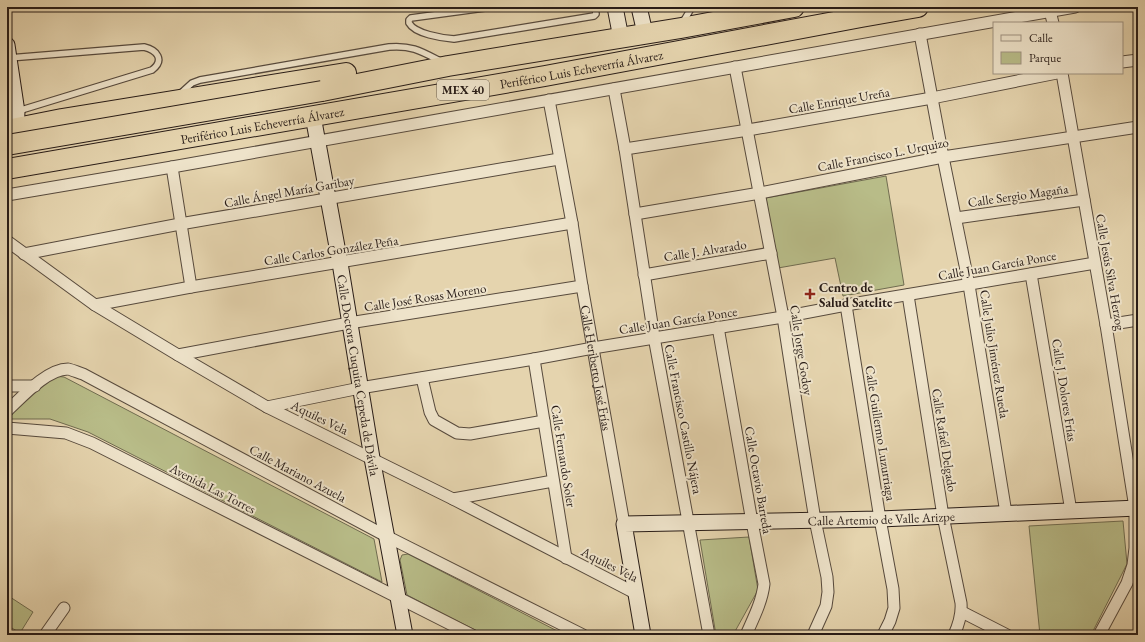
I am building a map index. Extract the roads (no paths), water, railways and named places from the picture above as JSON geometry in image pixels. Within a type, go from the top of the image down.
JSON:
[{"type":"highway","name":"Periférico Luis Echeverría Álvarez","points":[[11,126],[322,92],[448,66],[681,28],[794,7]]},
{"type":"highway","name":"Periférico Luis Echeverría Álvarez","points":[[7,169],[545,76],[865,12],[913,7]]},
{"type":"highway","points":[[11,126],[62,120],[421,62],[448,66]]},
{"type":"highway","points":[[11,126],[34,146],[64,159],[65,154],[60,148],[57,134],[62,120]]},
{"type":"highway","points":[[7,150],[11,126]]},
{"type":"street","points":[[615,7],[621,38]]},
{"type":"street","points":[[640,7],[645,34]]},
{"type":"street","points":[[7,195],[1075,7]]},
{"type":"street","points":[[1050,12],[1053,22]]},
{"type":"street","name":"Calle Julio Jiménez Rueda","points":[[920,34],[969,285],[1006,514]]},
{"type":"street","points":[[8,54],[11,126]]},
{"type":"street","points":[[1123,62],[1138,60]]},
{"type":"street","name":"Calle Jorge Godoy","points":[[735,67],[783,317],[815,520],[827,577],[828,592],[826,606],[813,635]]},
{"type":"street","name":"Calle Enrique Ureña","points":[[625,148],[748,130],[932,98],[1052,74]]},
{"type":"street","name":"Calle Jesús Silva Herzog","points":[[1062,74],[1136,508],[1133,565],[1127,583],[1099,635]]},
{"type":"street","name":"Calle Francisco Castillo Nájera","points":[[614,89],[625,148],[654,337],[709,635]]},
{"type":"street","name":"Calle Heriberto José Frías","points":[[549,100],[572,223],[643,635]]},
{"type":"street","name":"Calle Doctora Cuquita Cepeda de Dávila","points":[[314,116],[372,458],[405,635]]},
{"type":"street","name":"Calle Francisco L. Urquizo","points":[[635,214],[943,157],[1073,136],[1138,129]]},
{"type":"street","name":"Calle Ángel María Garibay","points":[[24,254],[180,224],[560,159]]},
{"type":"street","points":[[172,167],[191,287]]},
{"type":"street","name":"Calle Sergio Magaña","points":[[956,218],[1084,200]]},
{"type":"street","name":"Calle Carlos González Peña","points":[[95,305],[191,287],[572,223]]},
{"type":"street","name":"Aquiles Vela","points":[[7,240],[95,305],[267,407],[372,458],[637,594]]},
{"type":"street","name":"Calle J. Alvarado","points":[[644,275],[771,253]]},
{"type":"street","name":"Calle Juan García Ponce","points":[[267,407],[360,388],[1095,263]]},
{"type":"street","name":"Calle J. Dolores Frías","points":[[1031,274],[1071,511]]},
{"type":"street","name":"Calle José Rosas Moreno","points":[[178,355],[349,323],[582,286]]},
{"type":"street","name":"Calle Rafaél Delgado","points":[[908,295],[943,516],[962,612],[954,635]]},
{"type":"street","name":"Calle Guillermo Luzurriaga","points":[[846,305],[880,519],[893,589],[894,608],[890,621],[883,635]]},
{"type":"street","points":[[1106,325],[1138,320]]},
{"type":"street","name":"Calle Octavio Barreda","points":[[718,327],[764,584],[760,602],[746,635]]},
{"type":"street","name":"Calle Fernando Soler","points":[[534,359],[566,558]]},
{"type":"street","name":"Calle Mariano Azuela","points":[[7,411],[35,386],[53,373],[68,369],[83,374],[386,536],[582,635]]},
{"type":"street","points":[[422,378],[432,417],[438,423],[457,433],[470,434],[544,421]]},
{"type":"street","points":[[7,386],[35,386]]},
{"type":"street","name":"Avenida Las Torres","points":[[7,428],[48,430],[79,437],[472,635]]},
{"type":"street","points":[[453,499],[553,481]]},
{"type":"street","name":"Calle Artemio de Valle Arizpe","points":[[624,524],[880,519],[1136,508]]},
{"type":"street","points":[[45,635],[64,608]]},
{"type":"street","points":[[962,612],[1007,635]]},
{"type":"lane","points":[[492,7],[411,18],[409,23],[415,30],[441,38],[454,39],[594,16],[596,14],[595,7]]},
{"type":"lane","points":[[681,28],[692,7]]},
{"type":"lane","points":[[8,54],[144,48],[152,49],[157,53],[159,60],[157,66],[152,70],[11,126]]},
{"type":"place","name":"Centro de Salud Satelite","points":[[810,294]]}]
